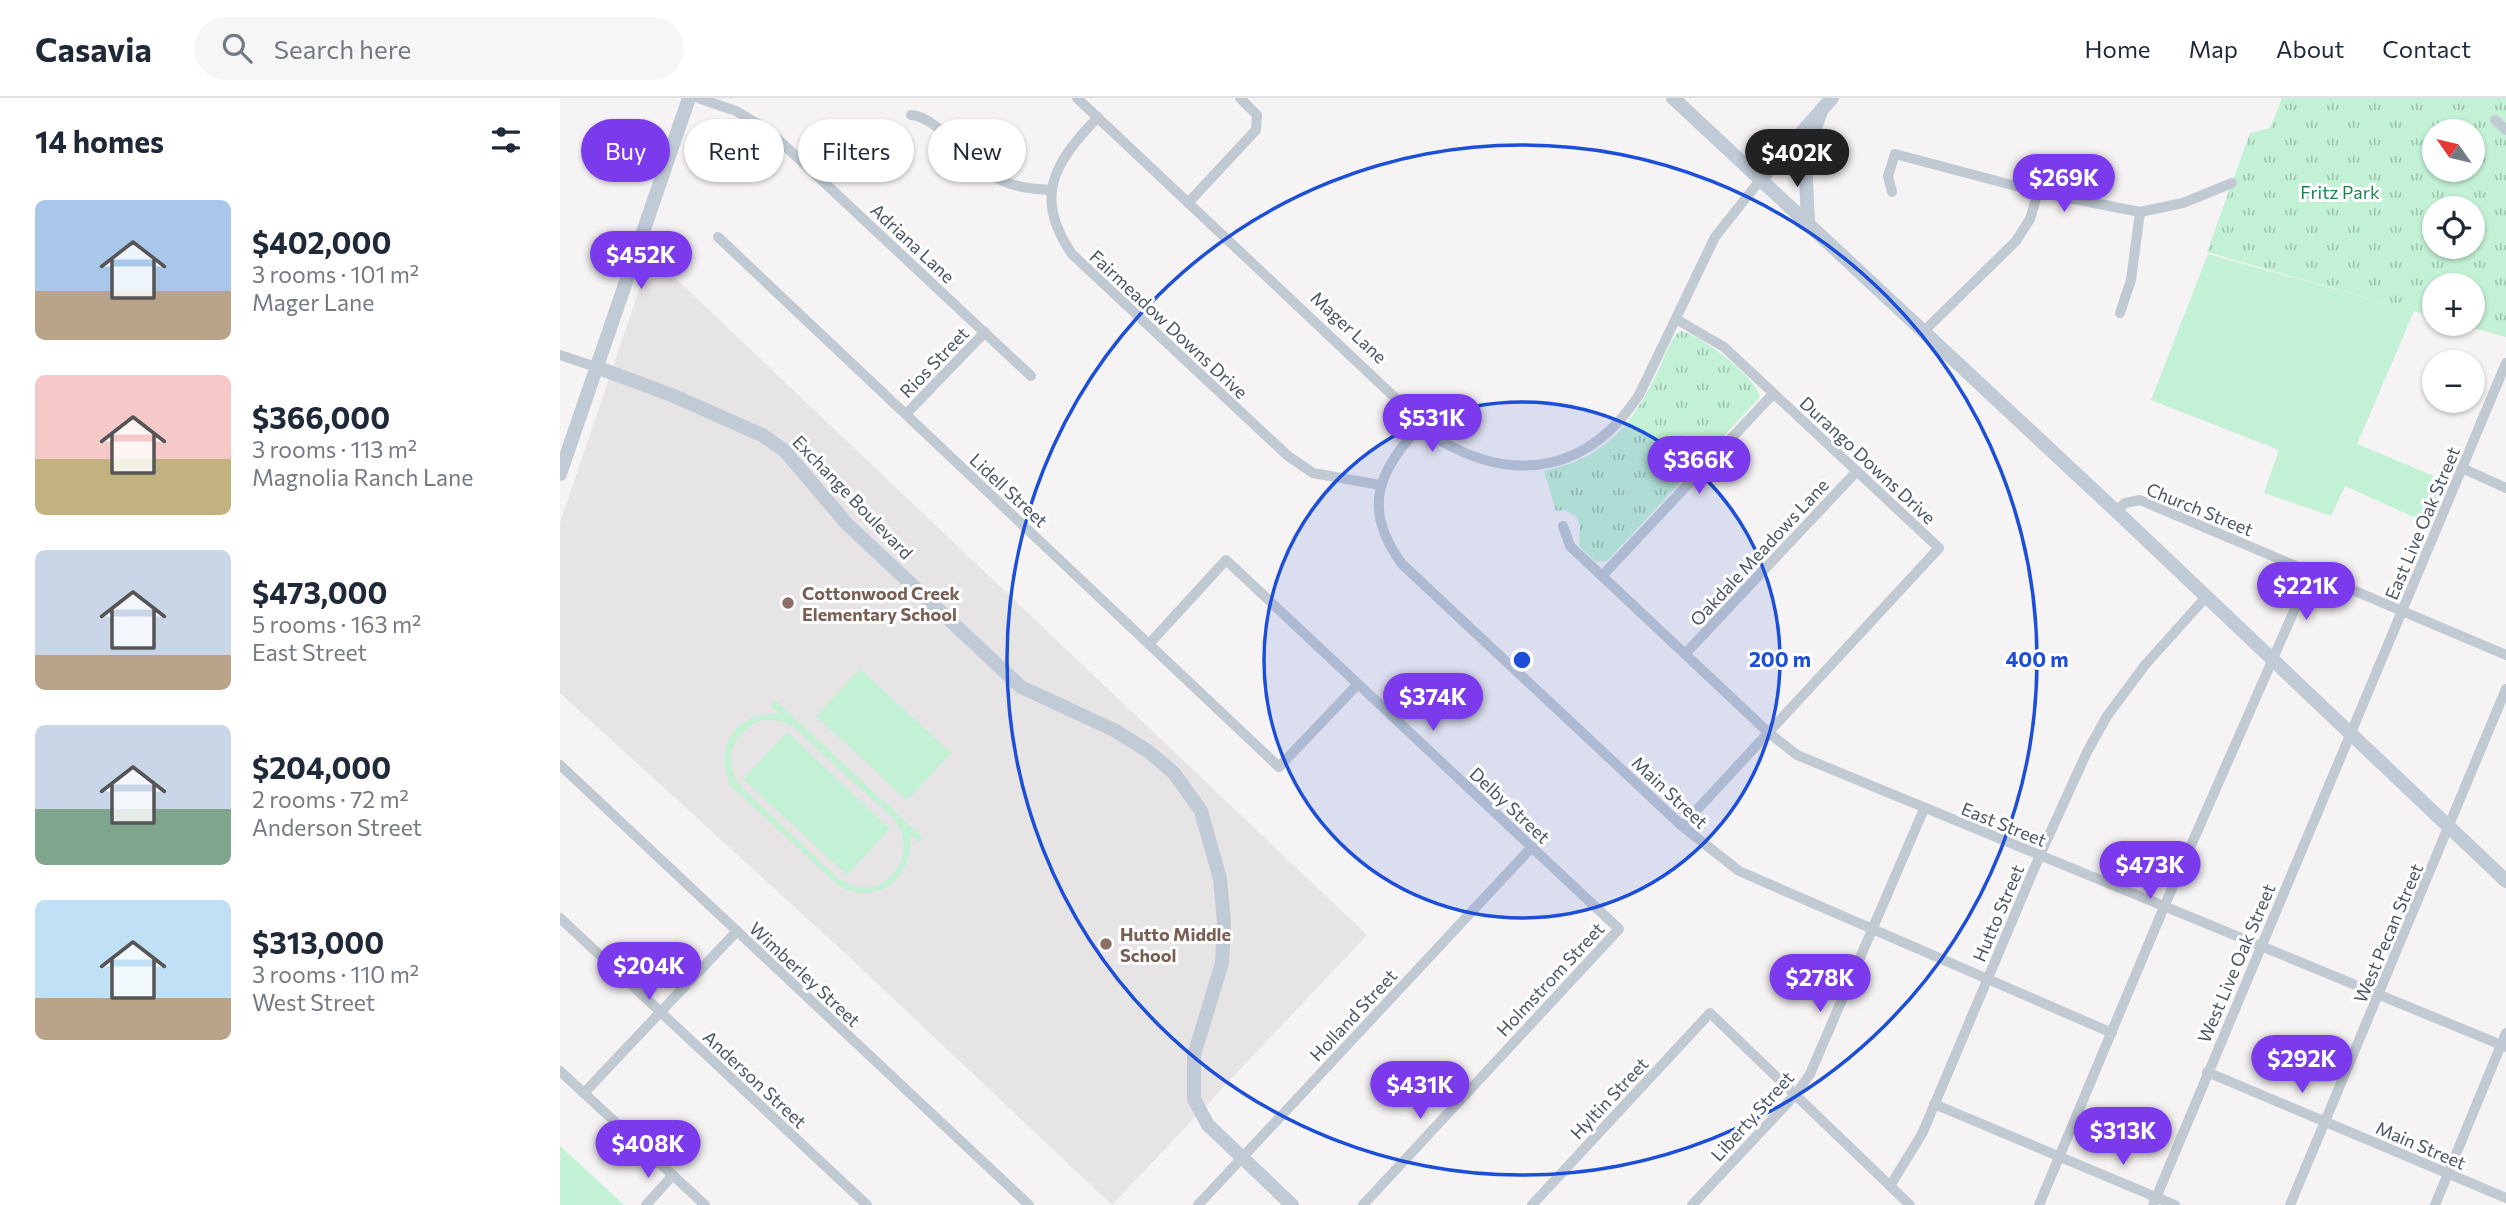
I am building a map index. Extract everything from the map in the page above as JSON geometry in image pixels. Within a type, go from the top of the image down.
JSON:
[{"type":"street","points":[[560,474],[689,98]]},
{"type":"street","name":"Adriana Lane","points":[[698,98],[736,111],[768,130],[1031,376]]},
{"type":"street","name":"Mager Lane","points":[[1077,98],[1441,441],[1481,460],[1518,466],[1563,461],[1601,439],[1625,417],[1639,395],[1719,230],[1832,98]]},
{"type":"street","points":[[1188,203],[1256,130],[1257,115],[1240,98]]},
{"type":"street","points":[[1673,98],[2116,511],[2506,881]]},
{"type":"street","points":[[1808,224],[1805,157],[1821,111]]},
{"type":"street","points":[[911,115],[927,120],[993,177],[1028,189],[1051,190],[1067,150],[1098,117]]},
{"type":"street","points":[[2495,120],[2506,130]]},
{"type":"street","points":[[1892,192],[1888,176],[1895,154],[2038,192],[2140,212],[2183,203],[2232,183]]},
{"type":"street","name":"Fairmeadow Downs Drive","points":[[1051,190],[1057,229],[1072,254],[1267,438],[1313,473],[1380,485]]},
{"type":"street","points":[[1923,332],[2016,241],[2030,219],[2038,192]]},
{"type":"street","points":[[2120,313],[2132,280],[2140,212]]},
{"type":"street","name":"Lidell Street","points":[[718,237],[1279,766],[1358,684]]},
{"type":"street","name":"Durango Downs Drive","points":[[1676,319],[1711,337],[1939,548],[1682,826]]},
{"type":"street","name":"Rios Street","points":[[906,414],[985,332]]},
{"type":"street","points":[[560,355],[596,367]]},
{"type":"street","name":"East Live Oak Street","points":[[2351,734],[2506,363]]},
{"type":"street","name":"Exchange Boulevard","points":[[596,367],[674,396],[762,435],[784,450],[847,524],[1021,687],[1114,730],[1148,751],[1174,773],[1201,811],[1220,879],[1224,922],[1222,963],[1194,1055],[1194,1098],[1208,1125],[1292,1205]]},
{"type":"street","points":[[1602,576],[1773,394]]},
{"type":"street","name":"Main Street","points":[[1422,424],[1389,463],[1380,485],[1378,509],[1384,537],[1402,565],[1682,826],[1739,871],[2112,1033]]},
{"type":"street","points":[[2462,468],[2506,488]]},
{"type":"street","name":"Oakdale Meadows Lane","points":[[1685,654],[1857,471]]},
{"type":"street","name":"Church Street","points":[[2116,511],[2132,499],[2140,500],[2506,655]]},
{"type":"street","name":"East Street","points":[[1563,526],[1570,546],[1769,733],[1797,755],[2378,997],[2503,1046]]},
{"type":"street","name":"Delby Street","points":[[1149,644],[1226,560],[1619,929]]},
{"type":"street","points":[[2039,1205],[2164,907],[2311,572]]},
{"type":"street","name":"Hutto Street","points":[[1890,1186],[1915,1150],[2040,855],[2087,752],[2107,716],[2145,665],[2206,597]]},
{"type":"street","name":"West Pecan Street","points":[[2290,1205],[2506,689]]},
{"type":"street","name":"West Live Oak Street","points":[[2155,1201],[2351,734]]},
{"type":"street","name":"Wimberley Street","points":[[560,765],[1028,1205]]},
{"type":"street","name":"Liberty Street","points":[[1692,1205],[1796,1094],[1821,1052],[1924,809]]},
{"type":"street","name":"Holland Street","points":[[1198,1205],[1532,847]]},
{"type":"street","name":"Anderson Street","points":[[560,918],[867,1205]]},
{"type":"street","name":"Holmstrom Street","points":[[1363,1205],[1619,929]]},
{"type":"street","points":[[584,1093],[737,931]]},
{"type":"street","name":"Hyltin Street","points":[[1532,1205],[1710,1013],[1796,1094]]},
{"type":"street","points":[[2435,1205],[2503,1046],[2506,1033]]},
{"type":"street","points":[[560,1071],[705,1205]]},
{"type":"street","name":"Main Street","points":[[2207,1072],[2506,1198]]},
{"type":"street","points":[[1796,1094],[1910,1205]]},
{"type":"street","points":[[1934,1104],[2155,1201],[2175,1205]]},
{"type":"street","points":[[646,1205],[673,1175]]},
{"type":"shaded area","points":[[651,255],[1367,935],[1112,1205],[845,953],[560,693],[560,523]]},
{"type":"green space","name":"Fritz Park","points":[[2282,98],[2506,98],[2506,337],[2485,331],[2485,273],[2422,273],[2422,314],[2207,252],[2250,133],[2270,128]]},
{"type":"green space","points":[[2208,254],[2414,311],[2357,444],[2446,481],[2427,523],[2345,486],[2331,516],[2264,493],[2279,450],[2151,400]]},
{"type":"green space","points":[[1680,331],[1700,339],[1726,358],[1750,380],[1760,397],[1607,561],[1596,562],[1579,546],[1580,526],[1576,516],[1565,510],[1556,511],[1544,471],[1585,457],[1615,436],[1639,407],[1671,343]]},
{"type":"green space","points":[[860,669],[951,753],[907,800],[816,716]]},
{"type":"green space","points":[[775,700],[923,838],[919,842],[910,834],[906,863],[891,884],[867,893],[853,892],[839,886],[732,787],[726,773],[726,747],[740,726],[751,719],[764,714],[779,714],[770,705]],"holes":[[[761,720],[776,720],[792,726],[894,819],[901,832],[903,846],[901,860],[886,881],[874,887],[860,887],[845,882],[741,787],[731,767],[733,748],[737,740],[751,725]]]},
{"type":"green space","points":[[787,732],[890,829],[847,875],[743,779]]},
{"type":"green space","points":[[560,1146],[624,1205],[560,1205]]},
{"type":"place","name":"Cottonwood Creek Elementary School","points":[[788,603]]},
{"type":"place","name":"Hutto Middle School","points":[[1106,944]]}]
